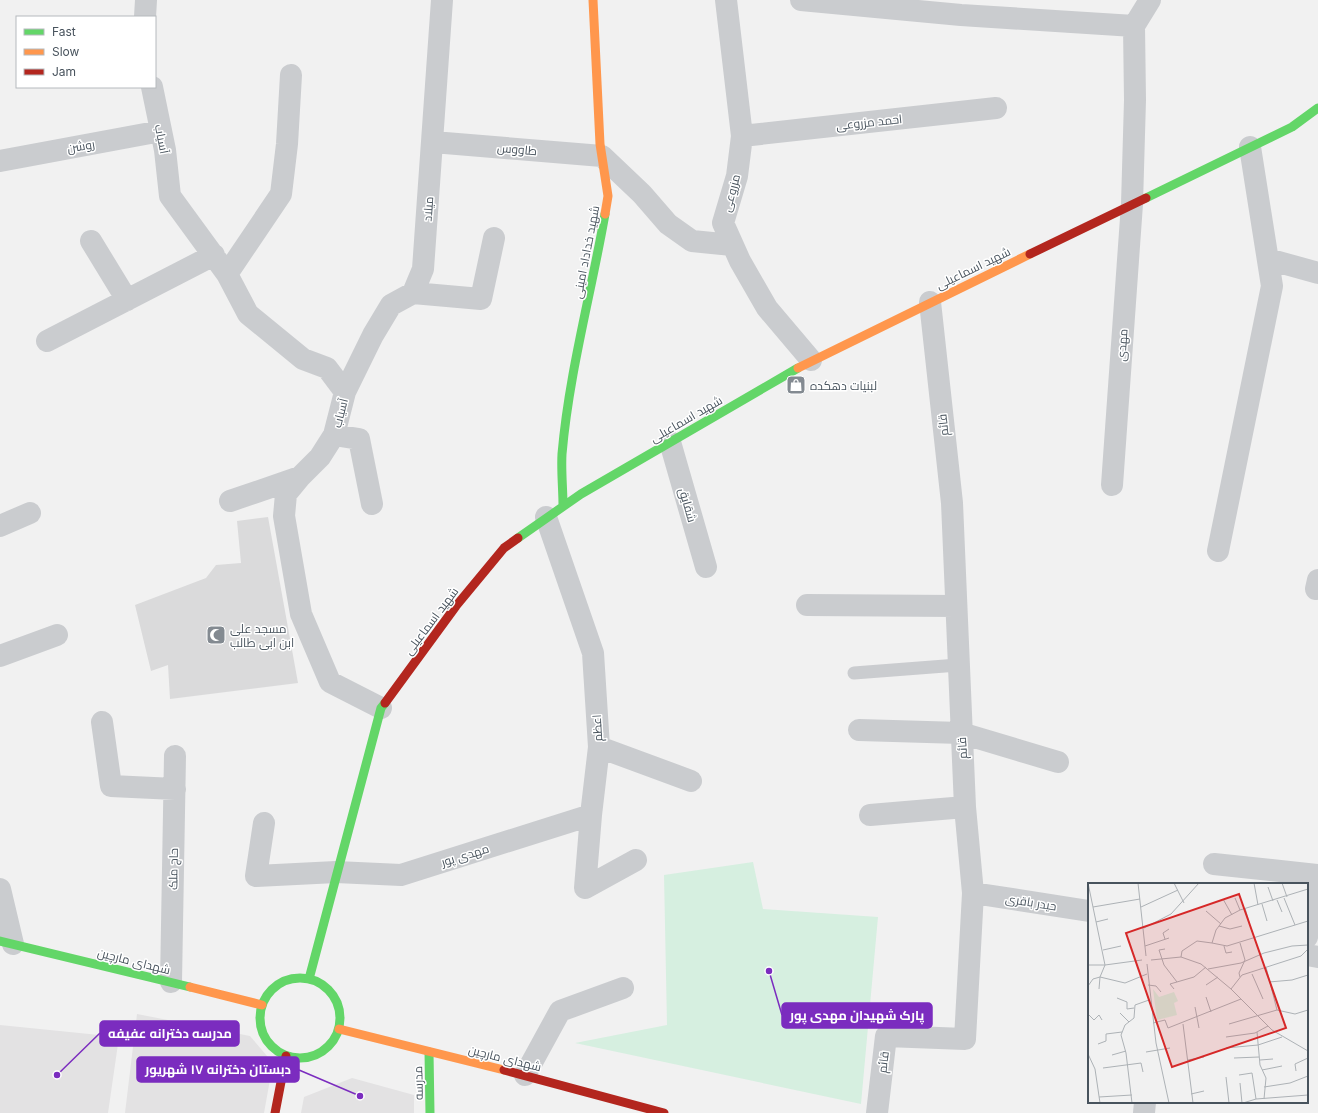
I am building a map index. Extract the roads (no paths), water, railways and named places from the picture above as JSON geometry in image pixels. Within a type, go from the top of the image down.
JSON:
[{"type":"street","points":[[145,16],[146,0]]},
{"type":"street","name":"میلاد","points":[[413,293],[423,269],[442,0]]},
{"type":"street","name":"شهید خداداد امینی","points":[[554,512],[568,402],[595,273],[608,196],[600,144],[593,0]]},
{"type":"street","name":"مزروعی","points":[[726,0],[742,136],[737,176],[722,223],[740,262],[767,308],[811,360]]},
{"type":"street","points":[[801,0],[863,3],[960,15],[1134,26],[1150,0]]},
{"type":"street","name":"مهدی","points":[[1112,485],[1132,204],[1135,100],[1134,26]]},
{"type":"street","points":[[227,274],[281,194],[287,144],[291,75]]},
{"type":"street","name":"آسیاب","points":[[152,88],[161,131],[170,196],[227,274],[248,314],[303,359],[326,368],[345,392],[334,435],[320,457],[286,494],[284,516],[302,614],[330,682],[382,708]]},
{"type":"street","name":"احمد مزروعی","points":[[742,136],[996,108]]},
{"type":"street","name":"شهید اسماعیلی","points":[[309,979],[336,872],[382,708],[456,606],[504,548],[554,512],[811,360],[1250,147],[1292,126],[1318,108]]},
{"type":"street","name":"روشن","points":[[0,161],[161,131]]},
{"type":"street","name":"طاووس","points":[[433,142],[602,156]]},
{"type":"street","points":[[1218,551],[1272,286],[1250,147]]},
{"type":"street","points":[[602,156],[642,194],[668,224],[692,241],[732,245]]},
{"type":"street","points":[[345,392],[373,334],[391,305],[413,293],[481,299],[494,238]]},
{"type":"street","points":[[91,241],[127,300]]},
{"type":"street","points":[[47,341],[214,255]]},
{"type":"street","points":[[1268,259],[1318,273]]},
{"type":"street","name":"قائم","points":[[877,1113],[886,1036],[965,1039],[973,893],[965,807],[961,733],[952,503],[930,302]]},
{"type":"street","points":[[334,435],[359,439],[372,504]]},
{"type":"street","name":"شقایق","points":[[670,442],[706,567]]},
{"type":"street","points":[[230,501],[300,477]]},
{"type":"street","name":"اعظم","points":[[554,512],[593,653],[599,747],[591,815],[585,888],[636,860]]},
{"type":"street","points":[[0,526],[30,513]]},
{"type":"street","points":[[807,605],[956,606]]},
{"type":"street","points":[[0,656],[57,635]]},
{"type":"street","points":[[102,722],[111,786],[175,789]]},
{"type":"street","points":[[859,730],[961,733],[1058,762]]},
{"type":"street","points":[[599,747],[691,781]]},
{"type":"street","name":"حاج ملک","points":[[171,982],[175,756]]},
{"type":"street","points":[[870,815],[965,807]]},
{"type":"street","name":"مهدی پور","points":[[264,823],[256,876],[336,872],[401,875],[591,815]]},
{"type":"street","points":[[1214,864],[1318,876],[1308,931]]},
{"type":"street","points":[[0,889],[7,943]]},
{"type":"street","name":"حیدر باقری","points":[[973,893],[1088,911]]},
{"type":"street","name":"شهدای مارچین","points":[[7,943],[262,1005]]},
{"type":"street","points":[[1308,955],[1318,957]]},
{"type":"street","points":[[298,978],[309,979],[321,984],[330,992],[337,1003],[340,1016],[339,1029],[334,1041],[324,1050],[312,1057],[299,1059],[286,1056],[275,1050],[267,1041],[262,1030],[260,1018],[262,1005],[267,995],[276,986],[286,981],[298,978]]},
{"type":"street","points":[[525,1075],[560,1012],[624,988]]},
{"type":"street","name":"شهدای مارچین","points":[[339,1029],[525,1075],[664,1113]]},
{"type":"street","name":"مدرسه","points":[[429,1052],[430,1113]]},
{"type":"street","points":[[276,1113],[286,1056]]},
{"type":"street","points":[[1144,1113],[1146,1103]]},
{"type":"lane","points":[[854,673],[958,665]]},
{"type":"place","name":"لبنیات دهکده","points":[[796,385]]},
{"type":"place","name":"مسجد علی ابن ابی طالب","points":[[216,635]]},
{"type":"place","name":"پارک شهیدان مهدی پور","points":[[769,971]]},
{"type":"place","name":"مدرسه دخترانه عفیفه","points":[[57,1075]]},
{"type":"place","name":"دبستان دخترانه ۱۷ شهریور","points":[[360,1096]]}]
